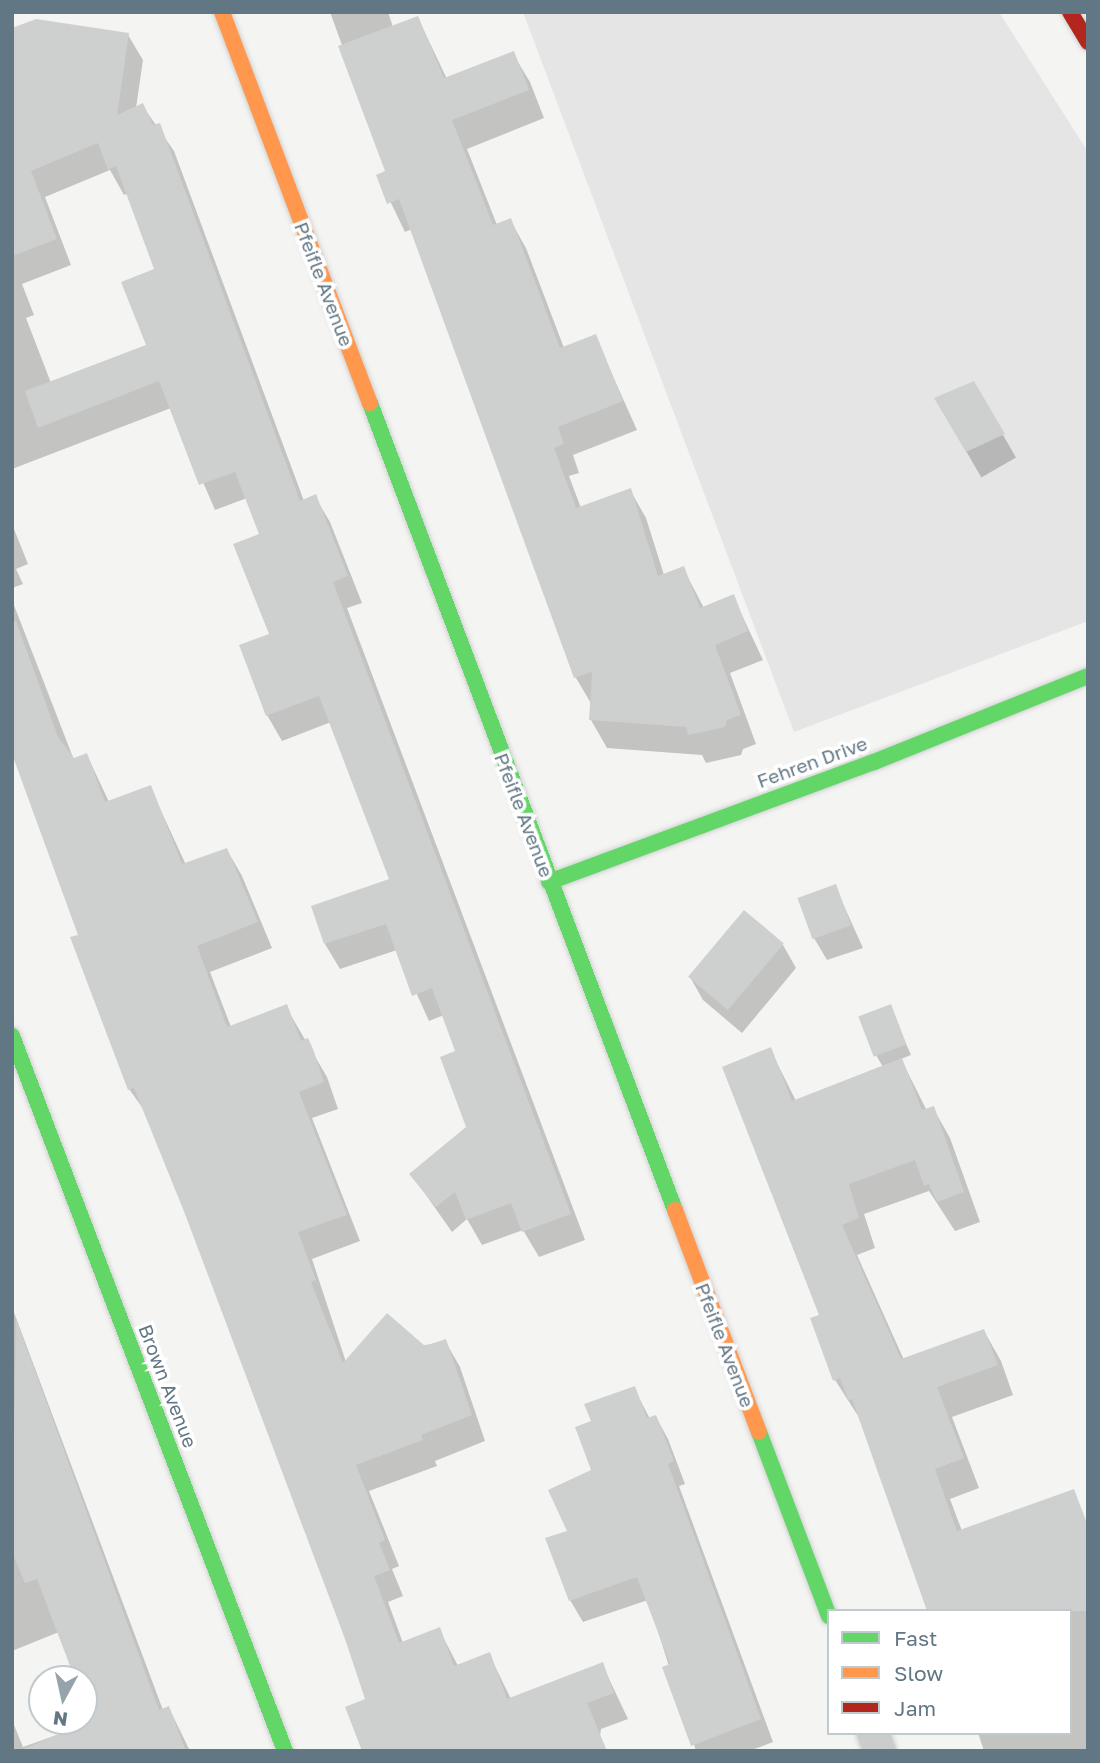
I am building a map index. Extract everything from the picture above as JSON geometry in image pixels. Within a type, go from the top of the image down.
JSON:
[{"type":"street","name":"Pfeifle Avenue","points":[[222,12],[827,1611]]},
{"type":"street","points":[[1070,12],[1088,42]]},
{"type":"street","name":"Fehren Drive","points":[[549,882],[874,762],[1088,676]]},
{"type":"street","name":"Brown Avenue","points":[[12,1036],[285,1751]]},
{"type":"shaded area","points":[[523,12],[999,12],[1088,152],[1088,621],[794,732]]},
{"type":"building","points":[[418,16],[444,78],[514,51],[529,90],[452,120],[493,225],[511,218],[560,348],[596,334],[623,401],[558,427],[564,444],[554,448],[576,508],[631,488],[658,576],[684,566],[700,608],[734,594],[748,631],[715,645],[741,715],[727,720],[725,727],[688,735],[686,727],[589,720],[592,672],[574,678],[399,199],[387,204],[376,175],[385,171],[338,46]]},
{"type":"building","points":[[36,19],[129,33],[117,115],[143,103],[153,125],[160,123],[300,501],[316,494],[348,576],[333,582],[571,1214],[522,1232],[511,1203],[466,1220],[455,1192],[436,1207],[409,1174],[466,1127],[440,1057],[455,1051],[432,988],[412,996],[386,924],[324,944],[311,906],[389,879],[319,696],[266,716],[239,645],[269,634],[233,544],[259,534],[235,472],[199,485],[159,381],[38,428],[25,391],[146,345],[121,282],[154,269],[116,166],[108,170],[98,143],[31,171],[57,239],[12,256],[12,28]]},
{"type":"building","points":[[974,381],[1005,434],[966,452],[934,398]]},
{"type":"building","points":[[16,621],[58,737],[74,758],[87,753],[105,802],[151,785],[182,864],[227,848],[258,922],[197,946],[227,1027],[287,1004],[301,1041],[308,1038],[313,1049],[324,1082],[299,1092],[347,1215],[298,1232],[316,1280],[311,1282],[343,1363],[387,1313],[425,1346],[446,1339],[472,1415],[421,1435],[423,1440],[356,1465],[385,1540],[379,1543],[390,1570],[374,1576],[399,1643],[440,1627],[454,1666],[490,1652],[507,1699],[603,1662],[614,1693],[587,1703],[607,1751],[362,1751],[345,1707],[365,1699],[345,1639],[185,1214],[134,1088],[128,1090],[70,937],[78,935],[12,754],[12,622]]},
{"type":"building","points":[[836,884],[851,925],[813,939],[797,898]]},
{"type":"building","points":[[744,910],[784,943],[728,1010],[688,977]]},
{"type":"building","points":[[891,1004],[906,1044],[874,1057],[858,1017]]},
{"type":"building","points":[[771,1047],[792,1101],[902,1058],[922,1110],[934,1106],[964,1192],[937,1202],[929,1184],[924,1186],[915,1160],[849,1184],[859,1218],[842,1225],[901,1359],[984,1329],[998,1365],[937,1387],[964,1458],[935,1469],[957,1531],[1074,1489],[1088,1526],[1088,1611],[926,1609],[852,1399],[848,1400],[840,1378],[833,1381],[810,1318],[819,1315],[722,1067]]},
{"type":"building","points":[[16,1319],[159,1710],[169,1706],[186,1751],[19,1751],[56,1735],[98,1735],[98,1665],[70,1665],[37,1579],[25,1583],[12,1552]]},
{"type":"building","points":[[635,1386],[647,1418],[656,1415],[674,1461],[668,1464],[761,1719],[691,1746],[662,1667],[670,1664],[637,1577],[569,1601],[545,1538],[567,1531],[548,1490],[591,1470],[575,1427],[591,1421],[584,1404]]},
{"type":"traffic: fast","points":[[370,403],[675,1210]]},
{"type":"traffic: fast","points":[[549,882],[874,762],[1088,676]]},
{"type":"traffic: fast","points":[[12,1036],[285,1751]]},
{"type":"traffic: fast","points":[[759,1432],[827,1611]]},
{"type":"traffic: slow","points":[[222,12],[370,403]]},
{"type":"traffic: slow","points":[[675,1210],[759,1432]]},
{"type":"traffic: jam","points":[[1070,12],[1088,42]]}]
